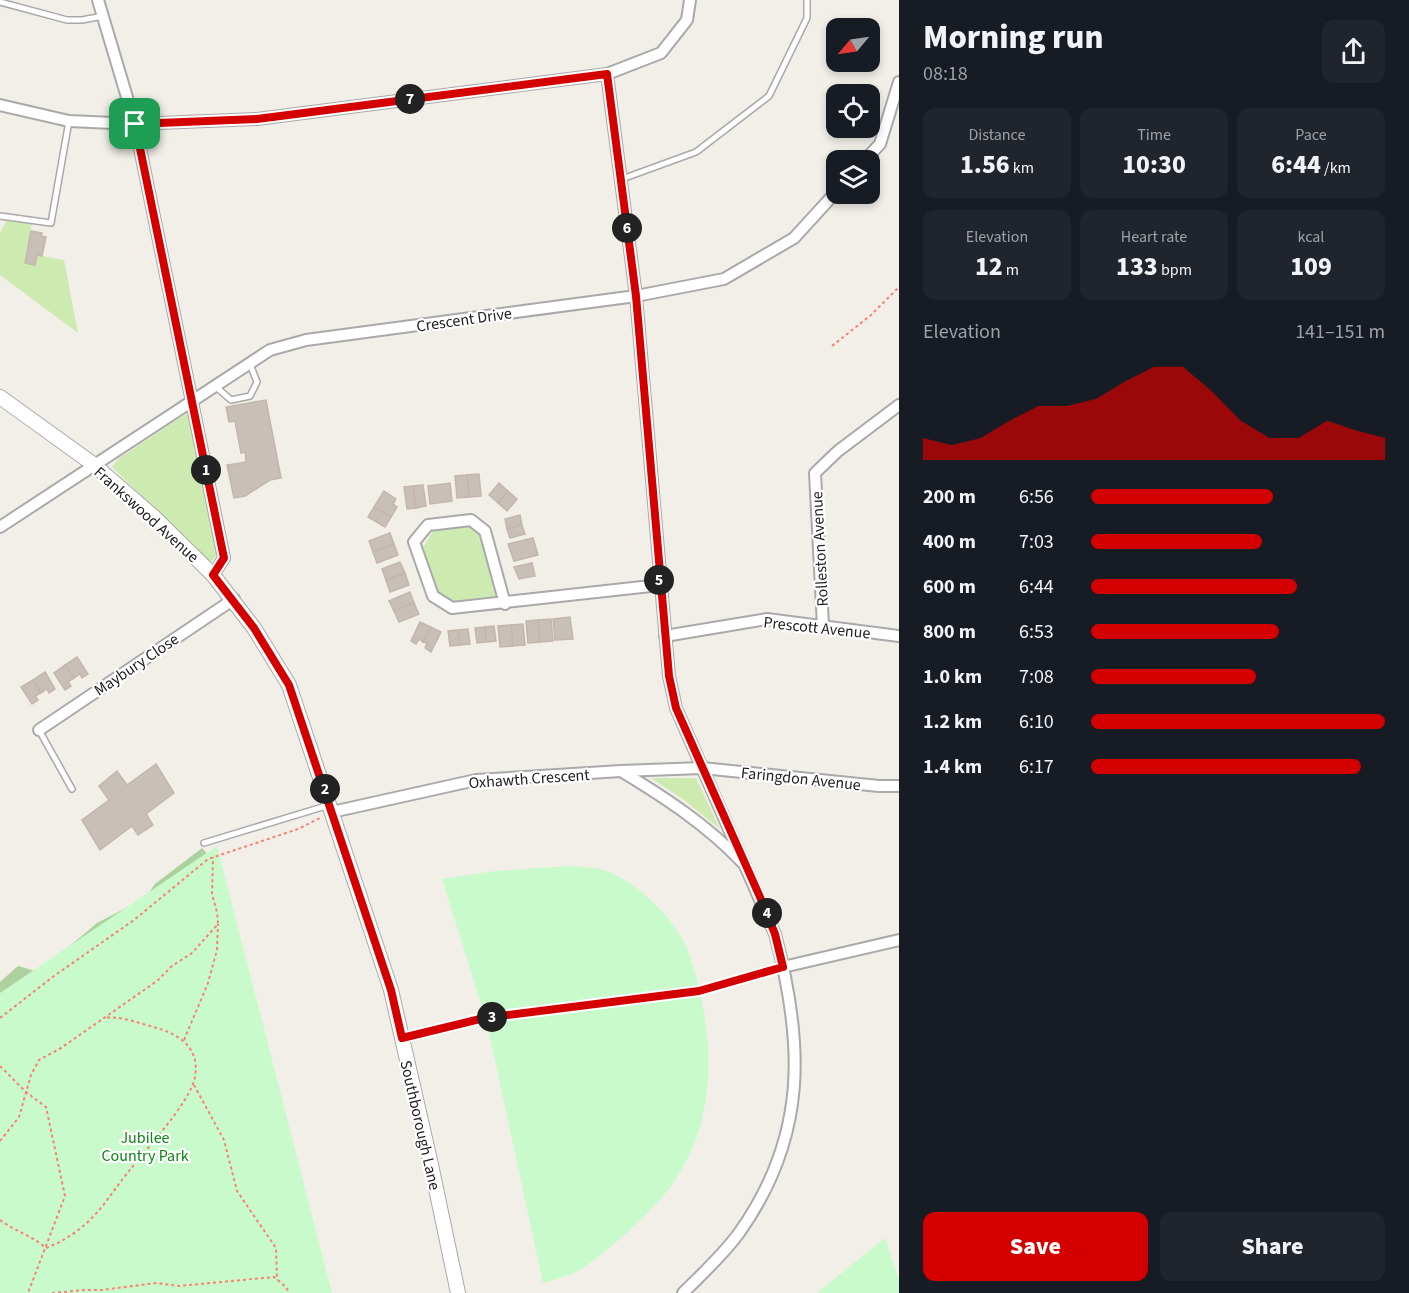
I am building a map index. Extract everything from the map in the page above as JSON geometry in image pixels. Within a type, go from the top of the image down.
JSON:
[{"type":"street","points":[[98,0],[135,124],[224,558],[213,575]]},
{"type":"street","points":[[0,105],[69,121],[135,124],[257,119],[607,74],[661,53],[687,20],[690,0]]},
{"type":"street","points":[[607,74],[636,296],[669,676],[676,708],[775,934],[794,1027],[794,1086],[786,1138],[768,1183],[739,1234],[683,1293]]},
{"type":"street","points":[[874,150],[880,144],[899,82]]},
{"type":"street","name":"Crescent Drive","points":[[0,527],[270,350],[306,340],[636,296],[724,279],[794,238],[826,203]]},
{"type":"street","name":"Frankswood Avenue","points":[[0,397],[93,464],[154,517],[213,575],[234,599],[289,685]]},
{"type":"street","name":"Rolleston Avenue","points":[[823,626],[815,473],[838,451],[899,405]]},
{"type":"street","points":[[505,604],[486,531],[471,520],[428,525],[414,542],[433,596],[452,608],[505,604],[660,585]]},
{"type":"street","name":"Maybury Close","points":[[39,730],[234,599]]},
{"type":"street","name":"Prescott Avenue","points":[[665,636],[767,619],[899,636]]},
{"type":"street","name":"Southborough Lane","points":[[289,685],[391,990],[458,1293]]},
{"type":"street","name":"Oxhawth Crescent","points":[[331,808],[476,780],[702,768]]},
{"type":"street","name":"Faringdon Avenue","points":[[702,768],[879,786],[899,786]]},
{"type":"street","points":[[621,771],[696,821],[748,869]]},
{"type":"street","points":[[783,967],[899,940]]},
{"type":"lane","points":[[620,180],[696,152],[769,96],[807,18],[807,0]]},
{"type":"lane","points":[[0,2],[67,20],[103,16]]},
{"type":"lane","points":[[0,216],[51,223],[69,121]]},
{"type":"lane","points":[[216,386],[231,400],[250,396],[257,382],[250,363]]},
{"type":"lane","points":[[39,730],[72,789]]},
{"type":"lane","points":[[204,843],[331,808]]},
{"type":"path","points":[[832,346],[871,315],[899,287]]},
{"type":"path","points":[[0,1018],[54,976],[134,920],[213,856],[298,829],[331,808]]},
{"type":"path","points":[[184,1041],[208,983],[217,950],[217,912],[212,894],[213,856]]},
{"type":"path","points":[[0,1141],[19,1117],[31,1075],[39,1060],[61,1048],[157,981],[172,966],[192,952],[218,924]]},
{"type":"path","points":[[402,1038],[484,1018],[699,991],[783,967]]},
{"type":"path","points":[[46,1248],[61,1242],[84,1226],[110,1197],[170,1120],[193,1084],[196,1065],[189,1046],[184,1041],[166,1031],[114,1016],[104,1018]]},
{"type":"path","points":[[0,1066],[26,1092],[46,1107],[65,1196],[28,1293]]},
{"type":"path","points":[[193,1084],[224,1140],[237,1191],[276,1248],[278,1280]]},
{"type":"path","points":[[0,1220],[46,1248]]},
{"type":"path","points":[[52,1293],[156,1283],[179,1286],[274,1277],[286,1287],[289,1293]]},
{"type":"green space","points":[[6,221],[32,224],[25,263],[35,265],[37,255],[64,260],[78,333],[0,275],[0,233]]},
{"type":"green space","points":[[191,412],[217,555],[210,563],[112,467],[118,459]]},
{"type":"green space","points":[[472,526],[483,537],[497,597],[454,602],[438,591],[422,549],[433,531]]},
{"type":"green space","points":[[651,778],[696,778],[720,829],[684,800]]},
{"type":"green space","name":"Jubilee Country Park","points":[[217,846],[332,1293],[0,1293],[0,993]]},
{"type":"green space","points":[[202,848],[209,856],[0,1011],[0,982],[18,966],[39,972],[97,923],[145,898],[155,884]]},
{"type":"green space","points":[[588,867],[617,876],[641,891],[672,923],[686,947],[699,990],[707,1032],[708,1074],[703,1116],[697,1136],[672,1185],[640,1220],[598,1257],[574,1273],[543,1283],[487,1023],[442,879],[495,871]]},
{"type":"green space","points":[[885,1238],[899,1280],[899,1293],[817,1293]]},
{"type":"building","points":[[31,231],[42,233],[41,236],[46,237],[42,256],[37,255],[35,265],[25,263]]},
{"type":"building","points":[[266,400],[281,478],[270,480],[245,496],[234,498],[227,465],[246,462],[245,452],[241,453],[235,421],[229,422],[226,407]]},
{"type":"building","points":[[479,474],[481,496],[469,497],[467,475]]},
{"type":"building","points":[[467,475],[469,497],[457,498],[455,476]]},
{"type":"building","points":[[450,483],[452,501],[430,504],[428,486]]},
{"type":"building","points":[[499,483],[508,491],[498,503],[489,495]]},
{"type":"building","points":[[423,485],[426,506],[416,508],[413,486]]},
{"type":"building","points":[[413,486],[416,508],[407,509],[404,487]]},
{"type":"building","points":[[384,491],[396,499],[393,504],[397,507],[391,517],[374,507]]},
{"type":"building","points":[[508,491],[517,499],[507,511],[498,503]]},
{"type":"building","points":[[374,507],[391,517],[385,527],[368,517]]},
{"type":"building","points":[[520,515],[522,525],[507,529],[505,519]]},
{"type":"building","points":[[522,525],[525,534],[510,538],[507,529]]},
{"type":"building","points":[[390,533],[394,544],[373,552],[369,541]]},
{"type":"building","points":[[533,538],[538,555],[514,561],[508,544]]},
{"type":"building","points":[[394,544],[398,555],[377,563],[373,552]]},
{"type":"building","points":[[400,562],[405,573],[386,580],[382,569]]},
{"type":"building","points":[[532,563],[535,576],[519,579],[514,567]]},
{"type":"building","points":[[405,573],[409,585],[390,592],[386,580]]},
{"type":"building","points":[[410,592],[414,603],[394,611],[389,601]]},
{"type":"building","points":[[414,603],[419,614],[399,622],[394,611]]},
{"type":"building","points":[[570,617],[573,639],[555,640],[553,619]]},
{"type":"building","points":[[551,619],[553,641],[540,642],[538,620]]},
{"type":"building","points":[[538,620],[540,642],[528,643],[526,621]]},
{"type":"building","points":[[420,622],[431,627],[423,642],[419,639],[416,644],[411,641]]},
{"type":"building","points":[[523,624],[525,645],[513,646],[511,625]]},
{"type":"building","points":[[511,625],[513,646],[500,647],[498,626]]},
{"type":"building","points":[[494,626],[496,641],[486,642],[485,627]]},
{"type":"building","points":[[431,627],[441,632],[431,652],[425,648],[427,643],[423,642]]},
{"type":"building","points":[[485,627],[486,642],[477,643],[475,628]]},
{"type":"building","points":[[468,629],[470,644],[460,645],[458,630]]},
{"type":"building","points":[[458,630],[460,645],[450,646],[448,631]]},
{"type":"building","points":[[77,657],[88,674],[82,678],[80,674],[74,678],[65,665]]},
{"type":"building","points":[[65,665],[74,678],[68,682],[71,686],[65,690],[54,673]]},
{"type":"building","points":[[45,672],[55,689],[49,693],[47,689],[41,693],[33,680]]},
{"type":"building","points":[[33,680],[41,693],[35,696],[38,700],[32,704],[21,687]]},
{"type":"building","points":[[156,764],[174,793],[146,814],[153,825],[138,835],[132,826],[100,850],[82,820],[109,800],[99,786],[117,771],[127,785]]},
{"type":"route","points":[[607,74],[636,296],[669,676],[676,708],[760,897],[775,934],[783,967],[699,991],[484,1018],[402,1038],[391,990],[289,685],[234,599],[213,575],[224,558],[135,124],[257,119],[607,74]]}]
